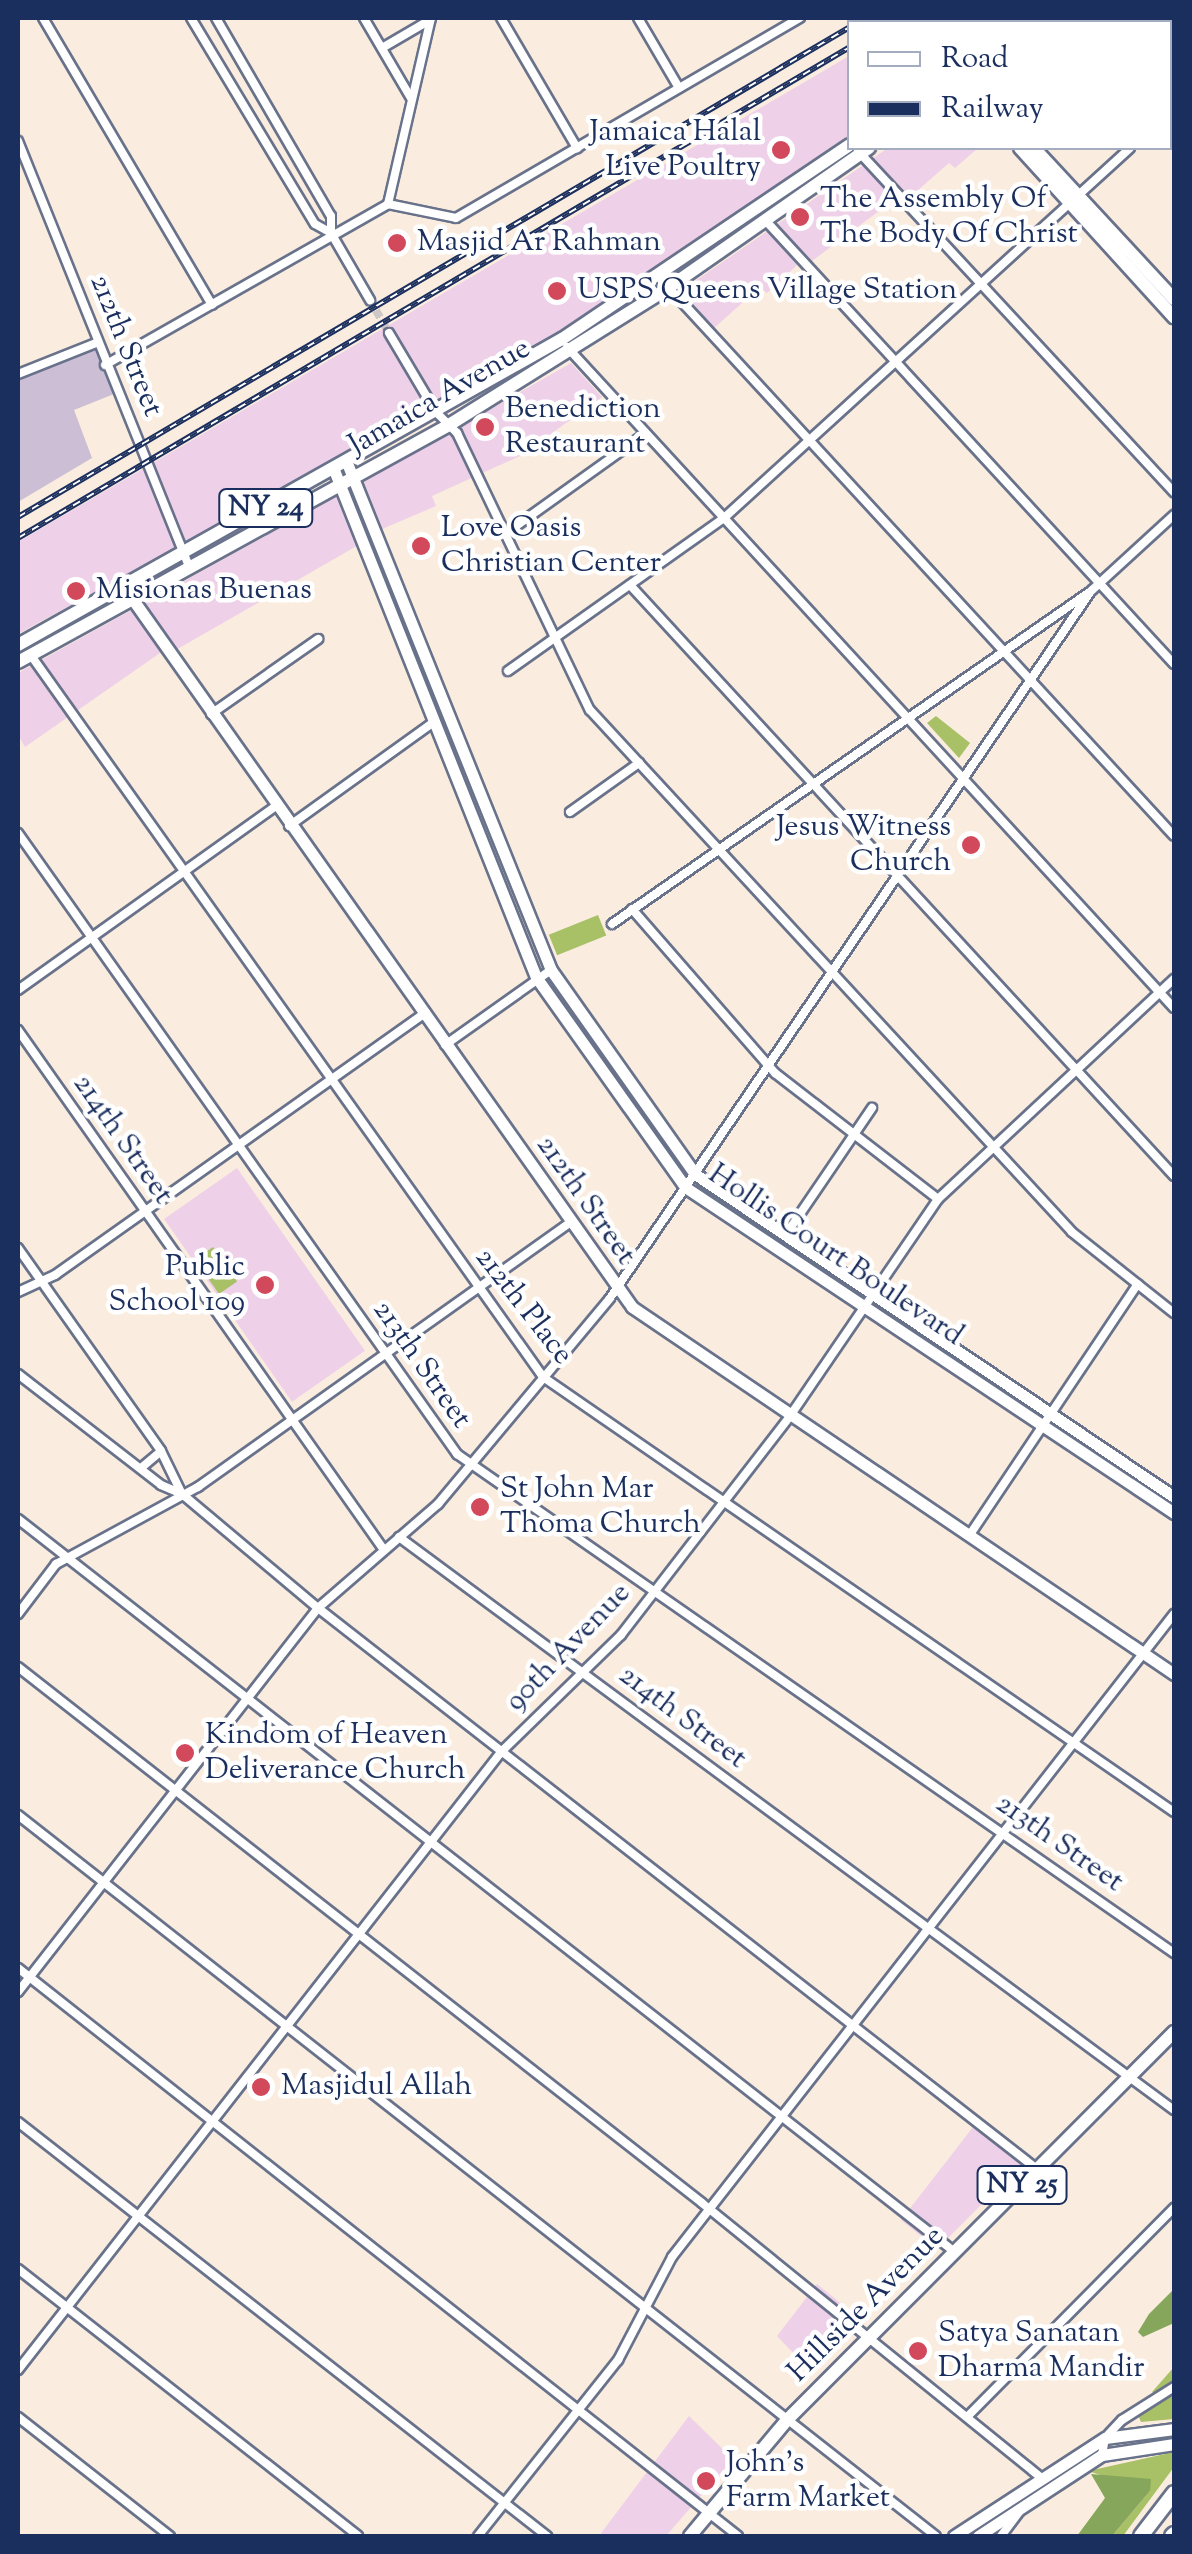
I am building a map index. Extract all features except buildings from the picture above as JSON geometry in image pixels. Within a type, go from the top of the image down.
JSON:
[{"type":"highway","points":[[1141,2536],[1174,2493]]},
{"type":"main road","name":"Jamaica Avenue","points":[[18,662],[23,648],[128,593],[190,568],[449,425],[658,276],[760,215],[855,150]]},
{"type":"main road","points":[[1022,150],[1174,299]]},
{"type":"main road","points":[[1036,150],[1174,317]]},
{"type":"main road","name":"Jamaica Avenue","points":[[128,593],[184,553],[668,288],[760,215]]},
{"type":"main road","name":"Hollis Court Boulevard","points":[[347,462],[552,970],[695,1174],[872,1293],[931,1342],[1047,1419],[1118,1458],[1168,1498],[1174,1513]]},
{"type":"main road","name":"Hollis Court Boulevard","points":[[334,470],[536,977],[685,1187],[863,1307],[931,1342]]},
{"type":"main road","points":[[383,597],[400,590]]},
{"type":"main road","name":"212th Street","points":[[128,593],[288,826],[632,1307],[1174,1674]]},
{"type":"main road","points":[[410,661],[426,654]]},
{"type":"main road","points":[[468,812],[487,804]]},
{"type":"main road","points":[[504,898],[520,889]]},
{"type":"main road","points":[[588,1049],[600,1039]]},
{"type":"main road","points":[[638,1120],[650,1110]]},
{"type":"main road","name":"Hollis Court Boulevard","points":[[1047,1419],[1111,1470],[1168,1498]]},
{"type":"main road","points":[[1111,1470],[1118,1458]]},
{"type":"main road","name":"Hillside Avenue","points":[[690,2536],[788,2419],[1174,2032]]},
{"type":"main road","points":[[978,2536],[1105,2438],[1174,2429]]},
{"type":"main road","points":[[954,2536],[1046,2482],[1102,2456],[1174,2444]]},
{"type":"street","points":[[42,18],[212,305]]},
{"type":"street","points":[[191,18],[315,224],[330,234],[370,300]]},
{"type":"street","points":[[216,18],[331,216],[330,234]]},
{"type":"street","points":[[364,18],[411,98]]},
{"type":"street","points":[[501,18],[577,148]]},
{"type":"street","points":[[638,18],[679,88]]},
{"type":"street","points":[[776,18],[782,28]]},
{"type":"street","points":[[105,365],[388,204],[456,218],[800,18]]},
{"type":"street","points":[[382,48],[430,19]]},
{"type":"street","points":[[388,204],[430,19]]},
{"type":"street","name":"212th Street","points":[[18,141],[96,343],[190,568]]},
{"type":"street","points":[[276,159],[293,148]]},
{"type":"street","points":[[860,150],[1174,492]]},
{"type":"street","points":[[508,671],[724,518],[1128,150]]},
{"type":"street","points":[[760,215],[1174,664]]},
{"type":"street","points":[[658,276],[1174,836]]},
{"type":"street","points":[[389,332],[436,412],[449,425],[590,710],[1072,1232],[1174,1313]]},
{"type":"street","points":[[18,374],[96,343]]},
{"type":"street","points":[[565,345],[1174,1008]]},
{"type":"street","points":[[506,534],[646,434]]},
{"type":"street","points":[[612,924],[1091,590],[1174,515]]},
{"type":"street","points":[[630,585],[1174,1176]]},
{"type":"street","points":[[18,1992],[318,1608],[399,1537],[472,1463],[616,1288],[1028,677],[1091,590]]},
{"type":"street","points":[[211,714],[318,640]]},
{"type":"street","name":"212th Place","points":[[23,648],[542,1377],[1174,1812]]},
{"type":"street","points":[[288,826],[434,721],[449,716]]},
{"type":"street","points":[[570,812],[639,763]]},
{"type":"street","points":[[18,990],[276,807]]},
{"type":"street","name":"213th Street","points":[[18,833],[457,1454],[656,1588],[1174,1953]]},
{"type":"street","points":[[632,910],[767,1065],[938,1199]]},
{"type":"street","points":[[445,1045],[536,977],[552,970]]},
{"type":"street","name":"90th Avenue","points":[[18,2370],[502,1750],[621,1635],[790,1416],[938,1199],[1174,979]]},
{"type":"street","points":[[18,1292],[144,1212],[423,1014]]},
{"type":"street","name":"214th Street","points":[[18,1030],[384,1550]]},
{"type":"street","points":[[778,1248],[872,1108]]},
{"type":"street","points":[[18,1614],[67,1558],[182,1494],[570,1223]]},
{"type":"street","points":[[18,1248],[161,1451],[182,1494]]},
{"type":"street","points":[[970,1536],[1138,1284]]},
{"type":"street","points":[[18,1374],[141,1468],[182,1494],[318,1608],[1038,2170]]},
{"type":"street","points":[[141,1468],[161,1451]]},
{"type":"street","points":[[18,1519],[955,2252]]},
{"type":"street","name":"214th Street","points":[[399,1537],[1174,2110]]},
{"type":"street","points":[[478,2536],[618,2360],[646,2306],[709,2208],[1147,1655],[1174,1614]]},
{"type":"street","points":[[18,1667],[709,2208],[1046,2482]]},
{"type":"street","points":[[18,1814],[936,2536]]},
{"type":"street","points":[[18,1968],[738,2536]]},
{"type":"street","points":[[18,2122],[547,2536]]},
{"type":"street","points":[[968,2416],[1174,2208]]},
{"type":"street","points":[[18,2269],[358,2536]]},
{"type":"street","points":[[1102,2456],[1105,2438],[1174,2387]]},
{"type":"street","points":[[18,2417],[170,2536]]},
{"type":"street","points":[[1001,2536],[1023,2505]]},
{"type":"shaded area","points":[[847,57],[847,136],[592,312],[467,388],[18,634],[18,542]]},
{"type":"shaded area","points":[[885,150],[976,150],[955,168],[949,163],[901,205],[895,199],[812,261],[807,256],[767,293],[760,287],[714,328],[682,290]]},
{"type":"shaded area","points":[[93,342],[114,394],[74,410],[92,458],[18,502],[18,370]]},
{"type":"shaded area","points":[[571,363],[602,397],[520,456],[432,496],[436,506],[382,529],[363,482]]},
{"type":"shaded area","points":[[339,495],[362,543],[174,651],[170,646],[25,747],[18,735],[18,673]]},
{"type":"shaded area","name":"Public School 109","points":[[237,1168],[365,1351],[292,1402],[164,1219]]},
{"type":"shaded area","points":[[980,2118],[1030,2156],[937,2249],[901,2220]]},
{"type":"shaded area","points":[[817,2284],[864,2322],[813,2374],[777,2336]]},
{"type":"shaded area","points":[[689,2416],[733,2459],[666,2536],[599,2536]]},
{"type":"green space","points":[[936,716],[970,743],[959,758],[927,723]]},
{"type":"green space","points":[[598,915],[606,935],[557,955],[549,935]]},
{"type":"green space","points":[[213,1247],[237,1281],[219,1294],[195,1260]]},
{"type":"green space","points":[[1174,2289],[1174,2323],[1143,2337],[1138,2332],[1149,2314]]},
{"type":"green space","points":[[1174,2367],[1174,2419],[1141,2422],[1138,2415],[1161,2400],[1152,2392]]},
{"type":"green space","points":[[1174,2452],[1174,2467],[1123,2536],[1112,2536],[1150,2491],[1088,2471]]},
{"type":"green space","points":[[1091,2474],[1151,2479],[1150,2491],[1112,2536],[1077,2536],[1105,2498]]},
{"type":"tunnel","points":[[370,300],[389,333]]},
{"type":"railway","points":[[872,20],[876,18]]},
{"type":"railway","points":[[896,20],[900,18]]},
{"type":"railway","points":[[18,517],[847,29]]},
{"type":"railway","points":[[18,538],[847,49]]},
{"type":"place","name":"Jamaica Halal Live Poultry","points":[[781,150]]},
{"type":"place","name":"The Assembly Of The Body Of Christ","points":[[800,217]]},
{"type":"place","name":"Masjid Ar Rahman","points":[[397,243]]},
{"type":"place","name":"USPS Queens Village Station","points":[[557,291]]},
{"type":"place","name":"Benediction Restaurant","points":[[485,427]]},
{"type":"place","name":"Love Oasis Christian Center","points":[[421,546]]},
{"type":"place","name":"Misionas Buenas","points":[[76,591]]},
{"type":"place","name":"Jesus Witness Church","points":[[971,845]]},
{"type":"place","name":"Public School 109","points":[[265,1285]]},
{"type":"place","name":"St John Mar Thoma Church","points":[[480,1507]]},
{"type":"place","name":"Kindom of Heaven Deliverance Church","points":[[185,1753]]},
{"type":"place","name":"Masjidul Allah","points":[[261,2087]]},
{"type":"place","name":"Satya Sanatan Dharma Mandir","points":[[918,2351]]},
{"type":"place","name":"John’s Farm Market","points":[[706,2481]]}]
